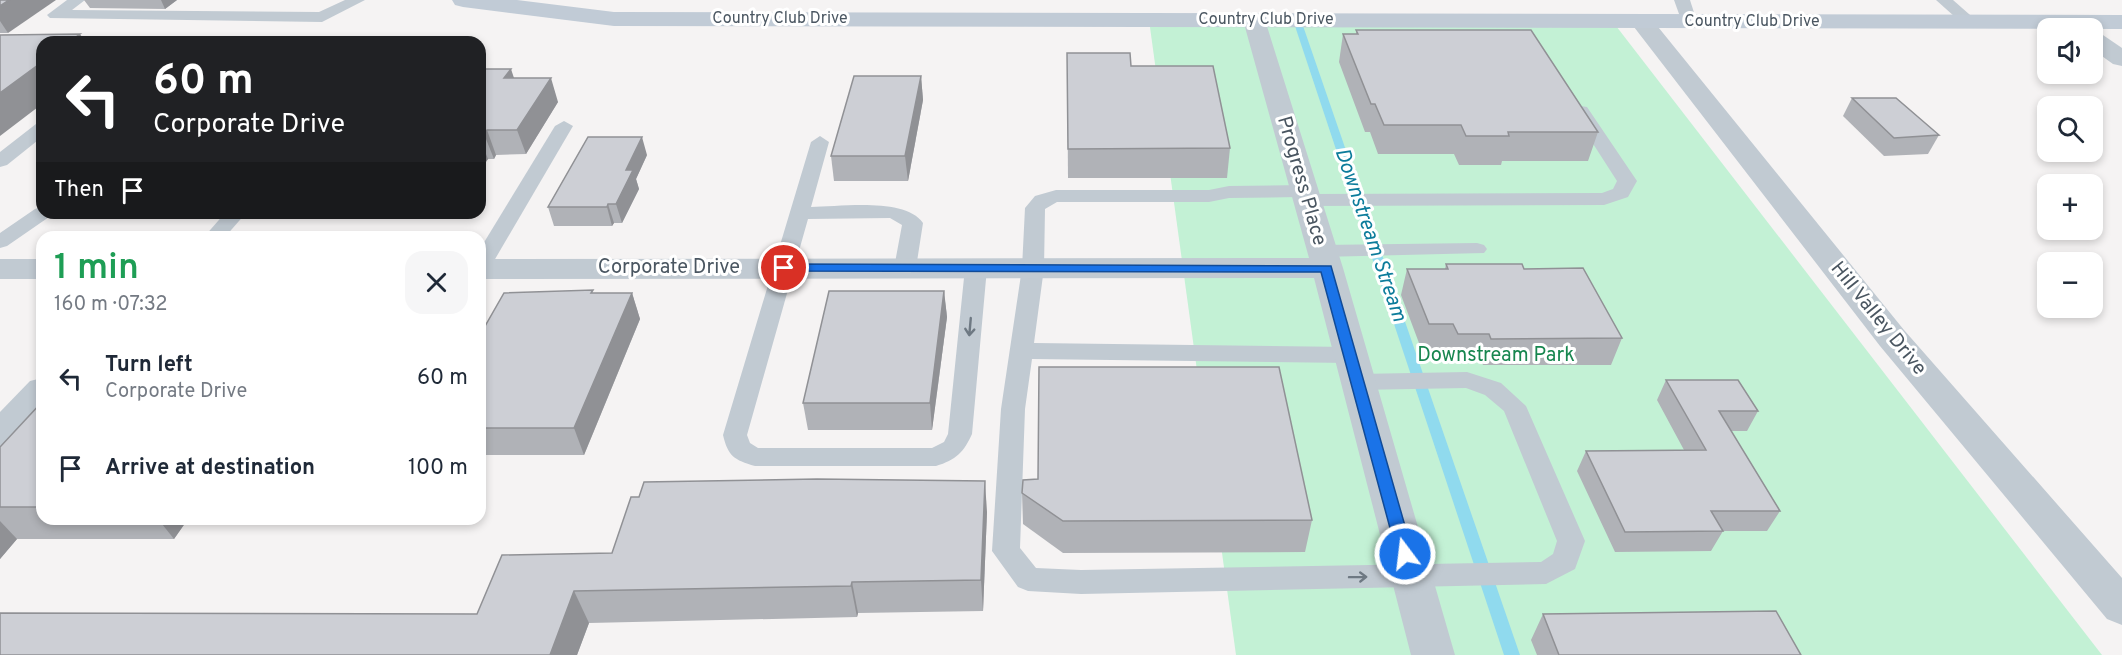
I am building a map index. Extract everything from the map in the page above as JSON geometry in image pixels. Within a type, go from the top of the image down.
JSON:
[{"type":"street","name":"Country Club Drive","points":[[463,0],[614,19],[1970,22],[2037,25]]},
{"type":"street","name":"Progress Place","points":[[1254,20],[1324,260],[1433,655]]},
{"type":"street","name":"Hill Valley Drive","points":[[1642,22],[1892,338],[2122,607]]},
{"type":"street","name":"Country Club Drive","points":[[2103,24],[2122,22]]},
{"type":"street","points":[[2103,46],[2122,59]]},
{"type":"street","name":"Corporate Drive","points":[[486,267],[1033,268],[1324,260]]},
{"type":"street","points":[[0,269],[36,269]]},
{"type":"street","points":[[0,435],[36,396]]},
{"type":"lane","points":[[77,0],[55,15],[322,17],[357,0]]},
{"type":"lane","points":[[1682,0],[1689,22]]},
{"type":"lane","points":[[1944,0],[1970,22]]},
{"type":"lane","points":[[1020,351],[1354,368],[1467,380],[1493,389],[1514,406],[1571,541],[1565,561],[1546,573],[1082,582],[1028,579],[1006,551],[1013,409],[1020,351],[1033,268],[1035,208],[1042,201],[1056,196],[1209,196],[1229,192],[1305,196],[1604,199],[1621,193],[1627,181],[1569,92]]},
{"type":"lane","points":[[486,257],[564,126]]},
{"type":"lane","points":[[0,161],[36,133]]},
{"type":"lane","points":[[820,142],[735,435],[739,449],[755,457],[936,457],[953,448],[960,434],[976,268]]},
{"type":"lane","points":[[801,213],[894,212],[906,217],[913,223],[905,268]]},
{"type":"lane","points":[[0,242],[36,217]]},
{"type":"lane","points":[[220,231],[230,219]]},
{"type":"lane","points":[[1324,260],[1477,249]]},
{"type":"green space","name":"Downstream Park","points":[[1149,20],[1613,22],[2102,655],[1236,655]]},
{"type":"building","points":[[0,0],[9,0],[0,6]]},
{"type":"building","points":[[1356,30],[1531,30],[1598,132],[1508,132],[1509,136],[1466,136],[1461,125],[1384,125],[1375,104],[1371,104],[1343,34],[1358,34]]},
{"type":"building","points":[[80,34],[77,36],[36,36],[36,66],[0,93],[0,35]]},
{"type":"building","points":[[1067,53],[1130,53],[1131,66],[1213,66],[1230,148],[1068,149]]},
{"type":"building","points":[[486,69],[511,69],[504,78],[551,78],[517,130],[487,130]]},
{"type":"building","points":[[854,76],[921,76],[905,156],[831,156]]},
{"type":"building","points":[[1852,98],[1896,98],[1939,135],[1894,138]]},
{"type":"building","points":[[588,137],[642,137],[626,170],[633,170],[616,204],[608,204],[607,207],[548,207]]},
{"type":"building","points":[[1446,264],[1522,264],[1524,269],[1583,268],[1622,338],[1491,339],[1489,334],[1458,334],[1453,324],[1429,324],[1407,269],[1448,269]]},
{"type":"building","points":[[593,290],[591,293],[632,293],[574,428],[486,428],[486,324],[504,293]]},
{"type":"building","points":[[829,291],[944,291],[930,403],[803,403]]},
{"type":"building","points":[[1039,367],[1279,367],[1312,520],[1063,521],[1022,493],[1023,480],[1038,479]]},
{"type":"building","points":[[1666,380],[1738,380],[1758,411],[1719,411],[1780,511],[1711,511],[1723,531],[1625,532],[1586,451],[1706,450]]},
{"type":"building","points":[[36,408],[36,507],[0,507],[0,447]]},
{"type":"building","points":[[817,479],[985,481],[981,580],[852,582],[851,586],[574,591],[550,655],[0,655],[0,613],[477,614],[502,555],[612,553],[631,497],[639,497],[644,482]]},
{"type":"building","points":[[1776,611],[1801,655],[1559,655],[1543,614]]},
{"type":"waterway","name":"Downstream Stream","points":[[1297,20],[1512,655]]},
{"type":"route","points":[[784,268],[1327,268],[1405,554]]}]
